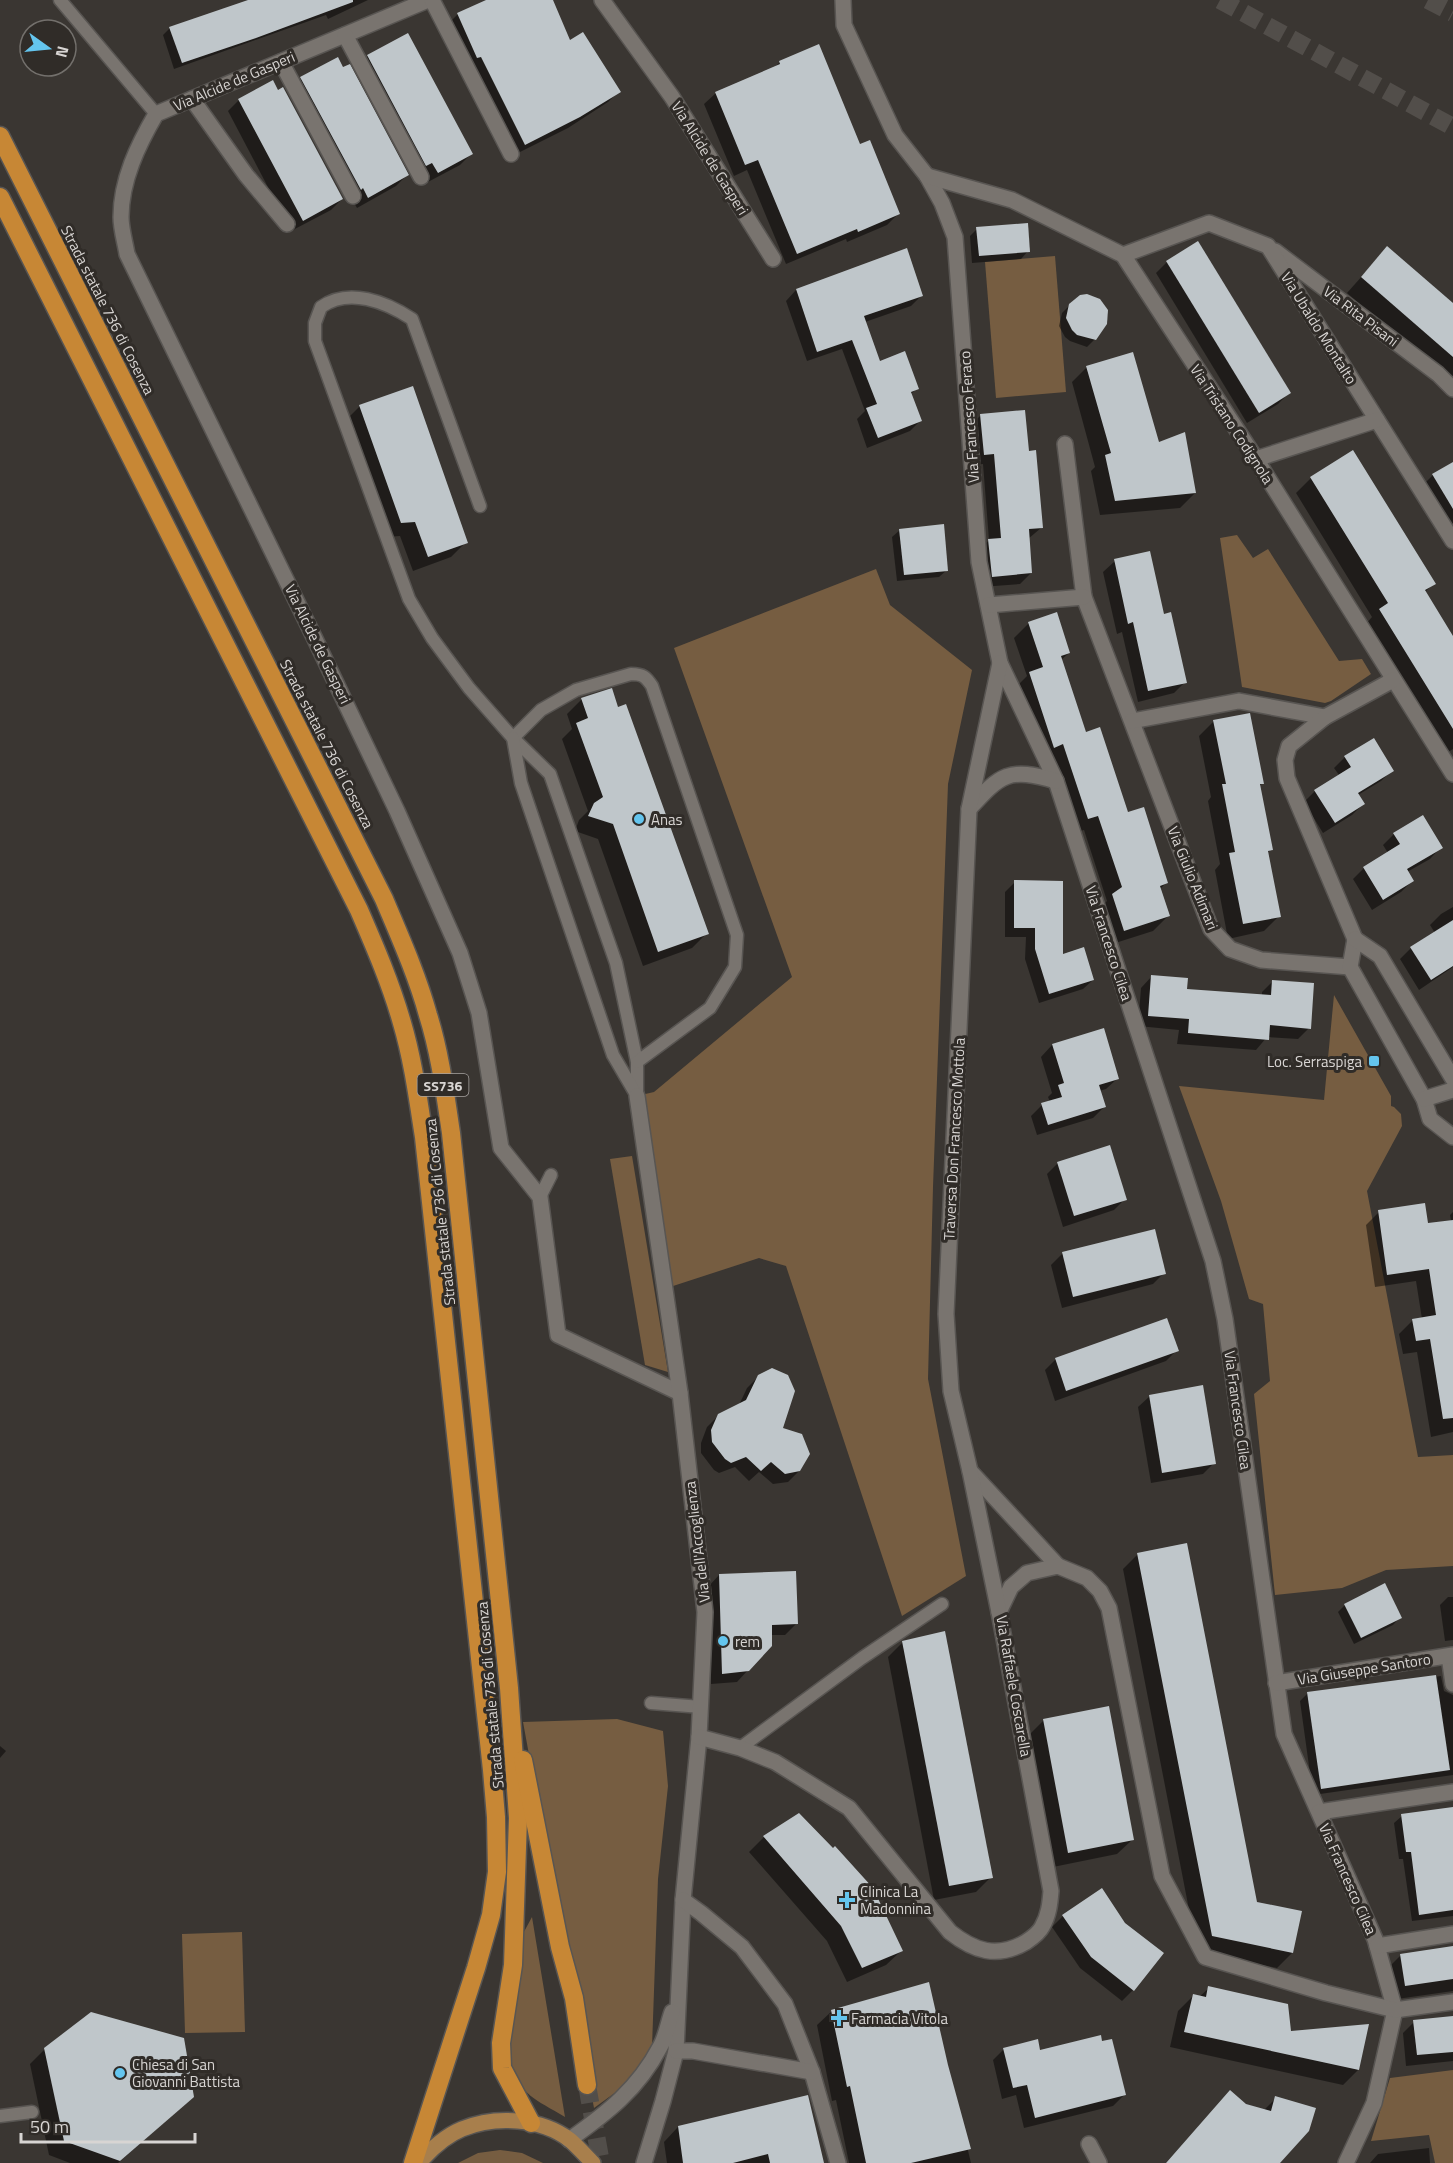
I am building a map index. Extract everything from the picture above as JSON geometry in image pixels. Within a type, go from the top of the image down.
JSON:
[{"type":"highway","name":"Strada statale 736 di Cosenza","points":[[0,136],[379,889],[411,961],[429,1016],[441,1069],[451,1133],[509,1688],[518,1818],[513,1965],[501,2043],[502,2068],[531,2123]]},
{"type":"highway","name":"Strada statale 736 di Cosenza","points":[[0,197],[359,910],[392,992],[414,1074],[424,1137],[492,1770],[497,1872],[491,1914],[485,1936],[413,2163]]},
{"type":"highway","points":[[509,1688],[560,1947],[574,1998],[587,2085]]},
{"type":"main road","points":[[419,2163],[433,2147],[462,2129],[496,2120],[531,2123],[551,2130],[569,2140],[594,2163]]},
{"type":"street","name":"Via Alcide de Gasperi","points":[[430,0],[156,114],[141,140],[126,178],[121,217],[127,254],[397,811],[455,942],[478,1013],[501,1148],[540,1197]]},
{"type":"street","points":[[430,0],[511,153]]},
{"type":"street","name":"Via Alcide de Gasperi","points":[[602,0],[672,97],[774,259]]},
{"type":"street","name":"Via Francesco Feraco","points":[[843,0],[844,25],[895,135],[927,176],[942,203],[956,237],[979,562],[1000,663]]},
{"type":"street","points":[[345,35],[421,177]]},
{"type":"street","points":[[281,62],[353,196]]},
{"type":"street","points":[[192,99],[246,175],[287,224]]},
{"type":"street","points":[[927,176],[1012,200],[1123,255],[1209,223],[1268,246]]},
{"type":"street","name":"Via Rita Pisani","points":[[1268,246],[1438,374],[1453,389]]},
{"type":"street","name":"Via Ubaldo Montalto","points":[[1268,246],[1453,540]]},
{"type":"street","name":"Via Tristano Codignola","points":[[1123,255],[1256,459],[1453,774]]},
{"type":"street","points":[[1256,459],[1377,420]]},
{"type":"street","name":"Via Giulio Adimari","points":[[1065,444],[1084,597],[1211,929],[1230,949],[1261,960],[1350,967]]},
{"type":"street","points":[[989,605],[1084,597]]},
{"type":"street","name":"Via Francesco Cilea","points":[[1000,663],[1056,781],[1213,1261],[1225,1319],[1284,1734],[1377,1946],[1395,2010],[1374,2103],[1346,2163]]},
{"type":"street","name":"Traversa Don Francesco Mottola","points":[[999,1612],[951,1391],[946,1314],[969,809],[1000,663]]},
{"type":"street","points":[[1393,680],[1325,717],[1289,746],[1285,760],[1287,778],[1355,939],[1380,957],[1453,1079]]},
{"type":"street","points":[[1132,722],[1239,700],[1325,717]]},
{"type":"street","points":[[969,809],[993,782],[1014,774],[1030,773],[1056,781]]},
{"type":"street","points":[[1355,939],[1350,967],[1424,1099],[1430,1119],[1453,1137]]},
{"type":"street","points":[[1424,1099],[1453,1090]]},
{"type":"street","name":"Via dell'Accoglienza","points":[[637,1096],[680,1393],[705,1612],[699,1737],[683,1900],[676,2051],[644,2163]]},
{"type":"street","points":[[540,1197],[558,1335],[680,1393]]},
{"type":"street","points":[[970,1471],[1058,1566],[1087,1578],[1100,1591],[1109,1608],[1162,1876],[1206,1957],[1326,1993],[1395,2010],[1453,2002]]},
{"type":"street","name":"Via Raffaele Coscarella","points":[[699,1737],[740,1748],[775,1762],[849,1808],[950,1932],[960,1940],[992,1952],[1006,1952],[1020,1946],[1042,1929],[1049,1911],[1051,1891],[999,1612],[1011,1587],[1027,1573],[1058,1566]]},
{"type":"street","points":[[1451,1656],[1453,1684]]},
{"type":"street","name":"Via Giuseppe Santoro","points":[[1276,1683],[1451,1656]]},
{"type":"street","points":[[1319,1812],[1453,1792]]},
{"type":"street","points":[[683,1900],[742,1947],[785,2004],[812,2072],[838,2163]]},
{"type":"street","points":[[1377,1946],[1453,1934]]},
{"type":"street","name":"Via dell'Accoglienza","points":[[569,2140],[601,2117],[635,2086],[661,2046],[678,1992]]},
{"type":"street","points":[[676,2051],[693,2051],[812,2072]]},
{"type":"street","points":[[1089,2144],[1099,2163]]},
{"type":"lane","points":[[60,0],[156,114]]},
{"type":"lane","points":[[480,506],[412,319],[384,303],[368,299],[334,300],[321,307],[315,323],[315,341],[409,599],[432,638],[463,679],[513,738],[550,774],[616,963],[637,1062],[637,1096]]},
{"type":"lane","points":[[513,738],[541,710],[576,690],[631,674],[645,677],[652,686],[737,935],[735,967],[710,1008],[637,1062]]},
{"type":"lane","points":[[513,738],[521,783],[613,1055],[637,1096]]},
{"type":"lane","points":[[540,1197],[551,1175]]},
{"type":"lane","points":[[740,1748],[844,1671],[942,1604]]},
{"type":"lane","points":[[651,1703],[701,1707]]},
{"type":"lane","points":[[0,2116],[32,2112]]},
{"type":"shaded area","points":[[1055,256],[1066,392],[996,398],[985,262]]},
{"type":"shaded area","points":[[1237,535],[1253,558],[1268,549],[1339,661],[1362,659],[1371,674],[1325,703],[1242,687],[1220,538]]},
{"type":"shaded area","points":[[876,569],[890,605],[972,670],[948,784],[928,1379],[966,1576],[902,1616],[786,1266],[759,1258],[670,1287],[641,1095],[654,1092],[792,977],[674,648]]},
{"type":"shaded area","points":[[1334,995],[1391,1096],[1391,1106],[1401,1114],[1402,1126],[1367,1191],[1418,1457],[1453,1455],[1453,1566],[1386,1570],[1342,1588],[1275,1595],[1254,1394],[1270,1381],[1263,1304],[1249,1299],[1221,1201],[1179,1086],[1324,1100]]},
{"type":"shaded area","points":[[632,1156],[668,1372],[645,1365],[610,1159]]},
{"type":"shaded area","points":[[617,1719],[663,1731],[668,1786],[658,1879],[652,2047],[627,2084],[594,2108],[523,1722]]},
{"type":"shaded area","points":[[532,1917],[565,2117],[530,2096],[513,2074],[508,2063],[519,1941]]},
{"type":"shaded area","points":[[242,1932],[245,2032],[185,2033],[182,1934]]},
{"type":"shaded area","points":[[1453,2070],[1453,2163],[1435,2163],[1429,2135],[1371,2141],[1390,2078]]},
{"type":"shaded area","points":[[500,2150],[522,2153],[543,2163],[458,2163],[478,2153]]},
{"type":"building","points":[[248,0],[353,0],[353,2],[182,63],[169,27]]},
{"type":"building","points":[[486,0],[553,0],[570,40],[583,32],[621,92],[580,117],[525,145],[481,57],[477,58],[457,13]]},
{"type":"building","points":[[408,33],[473,154],[438,173],[432,163],[426,166],[367,55]]},
{"type":"building","points":[[819,44],[860,144],[870,140],[900,214],[797,254],[758,160],[745,165],[715,92],[780,64],[779,61]]},
{"type":"building","points":[[338,57],[343,67],[350,64],[409,175],[368,198],[363,188],[361,190],[300,77]]},
{"type":"building","points":[[273,80],[278,90],[283,87],[343,199],[303,221],[238,99]]},
{"type":"building","points":[[1028,223],[1030,252],[979,256],[976,227]]},
{"type":"building","points":[[1198,241],[1291,393],[1259,413],[1166,261]]},
{"type":"building","points":[[1387,246],[1453,303],[1453,357],[1361,277]]},
{"type":"building","points":[[907,248],[923,296],[864,316],[880,361],[905,351],[919,389],[911,392],[922,421],[878,438],[866,408],[877,404],[852,340],[817,352],[796,289]]},
{"type":"building","points":[[1087,294],[1100,299],[1108,310],[1107,324],[1096,340],[1077,335],[1066,318],[1069,304],[1080,295]]},
{"type":"building","points":[[1133,352],[1159,442],[1185,432],[1196,493],[1115,501],[1105,455],[1111,453],[1086,366]]},
{"type":"building","points":[[413,386],[468,543],[428,557],[415,522],[401,523],[359,405]]},
{"type":"building","points":[[1025,410],[1029,451],[1036,450],[1043,528],[1029,529],[1032,573],[992,577],[988,539],[1001,538],[994,454],[984,455],[980,414]]},
{"type":"building","points":[[1353,450],[1436,584],[1425,590],[1453,636],[1453,729],[1379,609],[1388,603],[1310,477]]},
{"type":"building","points":[[1453,462],[1453,509],[1432,474]]},
{"type":"building","points":[[944,524],[948,571],[904,575],[899,529]]},
{"type":"building","points":[[1150,551],[1164,614],[1171,612],[1187,683],[1148,691],[1133,622],[1128,624],[1114,559]]},
{"type":"building","points":[[1057,612],[1070,653],[1061,656],[1086,732],[1100,727],[1128,812],[1144,807],[1168,883],[1160,886],[1170,916],[1124,931],[1112,894],[1122,887],[1098,816],[1088,819],[1063,744],[1054,748],[1029,672],[1043,667],[1028,622]]},
{"type":"building","name":"Anas","points":[[612,688],[618,707],[626,704],[709,934],[658,952],[613,824],[588,816],[594,803],[603,797],[576,723],[588,718],[581,698]]},
{"type":"building","points":[[1250,713],[1264,784],[1260,784],[1273,850],[1268,851],[1281,917],[1243,924],[1229,853],[1235,852],[1222,784],[1226,784],[1213,720]]},
{"type":"building","points":[[1374,738],[1394,771],[1358,793],[1365,804],[1335,823],[1314,790],[1351,767],[1344,756]]},
{"type":"building","points":[[1423,815],[1443,848],[1407,869],[1414,881],[1383,900],[1363,867],[1400,844],[1393,833]]},
{"type":"building","points":[[1014,880],[1063,881],[1063,954],[1084,947],[1094,980],[1049,994],[1035,949],[1035,928],[1014,928]]},
{"type":"building","points":[[1453,920],[1453,966],[1431,980],[1410,947]]},
{"type":"building","points":[[1151,975],[1188,978],[1187,989],[1271,995],[1272,980],[1314,983],[1311,1029],[1270,1025],[1269,1040],[1188,1033],[1189,1019],[1148,1016]]},
{"type":"building","points":[[1104,1028],[1119,1079],[1099,1085],[1106,1107],[1048,1125],[1041,1103],[1062,1097],[1058,1085],[1064,1083],[1052,1044]]},
{"type":"building","points":[[1110,1145],[1127,1200],[1074,1216],[1057,1162]]},
{"type":"building","points":[[1425,1203],[1428,1223],[1453,1220],[1453,1418],[1443,1419],[1430,1339],[1416,1341],[1412,1319],[1436,1315],[1429,1269],[1387,1275],[1378,1210]]},
{"type":"building","points":[[1155,1229],[1166,1274],[1073,1297],[1062,1252]]},
{"type":"building","points":[[1167,1318],[1179,1351],[1066,1391],[1055,1358]]},
{"type":"building","points":[[772,1368],[788,1375],[795,1391],[783,1428],[802,1434],[810,1454],[800,1471],[785,1474],[771,1462],[761,1471],[746,1457],[731,1463],[712,1442],[711,1430],[718,1414],[746,1400],[758,1375]]},
{"type":"building","points":[[1203,1385],[1216,1464],[1162,1473],[1149,1395]]},
{"type":"building","points":[[1187,1543],[1257,1902],[1302,1911],[1293,1953],[1212,1936],[1137,1553]]},
{"type":"building","points":[[796,1571],[798,1624],[772,1625],[772,1646],[749,1671],[722,1674],[719,1574]]},
{"type":"building","points":[[1385,1583],[1402,1618],[1361,1638],[1344,1604]]},
{"type":"building","points":[[945,1631],[993,1878],[949,1886],[902,1641]]},
{"type":"building","points":[[1436,1675],[1450,1770],[1321,1789],[1307,1692]]},
{"type":"building","points":[[1109,1706],[1134,1840],[1068,1853],[1043,1719]]},
{"type":"building","points":[[1453,1807],[1453,1910],[1419,1915],[1411,1852],[1406,1852],[1401,1814]]},
{"type":"building","points":[[799,1813],[833,1848],[835,1846],[873,1888],[903,1951],[862,1968],[841,1926],[763,1836]]},
{"type":"building","points":[[1102,1888],[1125,1923],[1164,1953],[1134,1991],[1091,1957],[1062,1915]]},
{"type":"building","points":[[1453,1946],[1453,1979],[1405,1986],[1400,1954]]},
{"type":"building","points":[[929,1982],[948,2065],[971,2149],[911,2163],[866,2163],[831,2010]]},
{"type":"building","points":[[1208,1986],[1288,2004],[1291,2031],[1369,2024],[1359,2070],[1184,2032],[1193,1994],[1206,1997]]},
{"type":"building","name":"Chiesa di San Giovanni Battista","points":[[91,2012],[184,2038],[194,2097],[120,2161],[64,2141],[44,2048]]},
{"type":"building","points":[[1453,2016],[1453,2052],[1417,2055],[1413,2020]]},
{"type":"building","points":[[1101,2035],[1102,2041],[1112,2039],[1126,2095],[1035,2118],[1027,2085],[1013,2088],[1003,2048],[1038,2039],[1040,2050]]},
{"type":"building","points":[[1230,2090],[1246,2104],[1271,2111],[1275,2096],[1316,2108],[1309,2131],[1280,2163],[1166,2163]]},
{"type":"building","points":[[808,2095],[824,2163],[770,2163],[768,2154],[733,2163],[683,2163],[678,2126]]},
{"type":"tunnel","points":[[1220,0],[1453,127]]},
{"type":"tunnel","points":[[1428,0],[1453,13]]},
{"type":"tunnel","points":[[587,2085],[601,2163]]},
{"type":"place","name":"Anas","points":[[639,819]]},
{"type":"place","name":"Loc. Serraspiga","points":[[1374,1061]]},
{"type":"place","name":"rem","points":[[723,1641]]},
{"type":"place","name":"Clinica La Madonnina","points":[[847,1900]]},
{"type":"place","name":"Farmacia Vitola","points":[[839,2018]]},
{"type":"place","name":"Chiesa di San Giovanni Battista","points":[[120,2073]]}]
